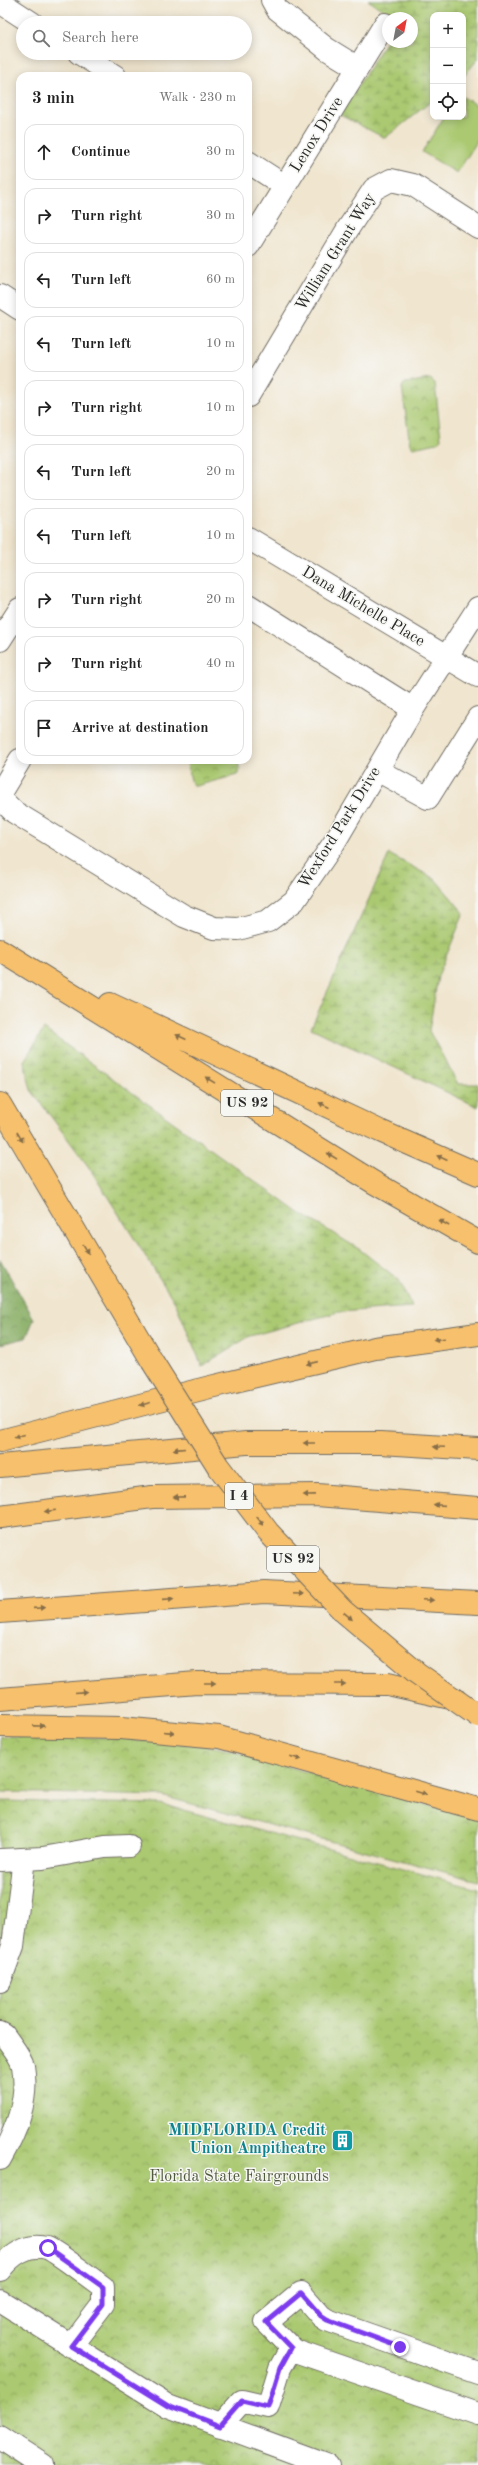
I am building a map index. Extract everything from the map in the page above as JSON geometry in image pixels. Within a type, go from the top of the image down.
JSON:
[{"type":"main road","points":[[9,955],[380,1131],[478,1174]]},
{"type":"main road","name":"US 92","points":[[9,955],[373,1182],[478,1242]]},
{"type":"main road","name":"US 92","points":[[0,1104],[152,1361],[218,1466],[268,1532],[343,1611],[417,1673],[478,1716]]},
{"type":"main road","points":[[0,1441],[210,1387],[375,1348],[478,1334]]},
{"type":"main road","points":[[0,1466],[246,1444],[381,1444],[478,1449]]},
{"type":"main road","name":"I 4","points":[[0,1517],[152,1497],[317,1495],[478,1508]]},
{"type":"main road","points":[[0,1612],[264,1592],[478,1603]]},
{"type":"main road","points":[[0,1699],[197,1683],[380,1684],[478,1704]]},
{"type":"main road","points":[[0,1726],[121,1728],[219,1737],[478,1808]]},
{"type":"street","points":[[272,0],[277,9],[327,49],[358,68]]},
{"type":"street","points":[[0,2],[21,16]]},
{"type":"street","name":"Lenox Drive","points":[[252,240],[382,29]]},
{"type":"street","points":[[90,60],[109,72]]},
{"type":"street","points":[[252,165],[285,186]]},
{"type":"street","name":"William Grant Way","points":[[252,389],[349,227],[374,189],[391,180],[413,185],[478,227]]},
{"type":"street","points":[[0,296],[16,306]]},
{"type":"street","name":"Dana Michelle Place","points":[[252,540],[478,676]]},
{"type":"street","points":[[252,608],[413,709]]},
{"type":"street","name":"Wexford Park Drive","points":[[0,794],[1,799],[14,812],[184,916],[214,928],[238,929],[268,921],[294,901],[334,843],[413,709],[448,658],[478,608]]},
{"type":"street","points":[[0,640],[16,615]]},
{"type":"street","points":[[377,770],[428,798],[478,718]]},
{"type":"street","points":[[0,794],[18,764]]},
{"type":"street","points":[[0,1860],[74,1854],[105,1847],[129,1846]]},
{"type":"street","points":[[0,1982],[13,1946],[24,1859]]},
{"type":"street","points":[[0,2033],[4,2035],[23,2065],[24,2101],[16,2131],[0,2160]]},
{"type":"street","points":[[0,2270],[4,2264],[25,2248],[48,2248],[103,2287],[103,2304],[71,2346]]},
{"type":"street","points":[[478,2373],[327,2320],[321,2316],[301,2293],[266,2322],[291,2348],[478,2414]]},
{"type":"street","points":[[0,2302],[168,2406],[328,2465]]},
{"type":"street","points":[[220,2426],[242,2401],[268,2407],[280,2368],[291,2348]]},
{"type":"street","points":[[0,2437],[43,2465]]},
{"type":"green space","points":[[368,0],[478,0],[478,59],[466,73],[466,12],[430,12],[430,102],[385,138],[340,115],[382,48],[418,48],[418,12],[386,12]]},
{"type":"green space","points":[[466,99],[478,106],[478,140],[457,173],[422,152],[442,120],[466,120]]},
{"type":"green space","points":[[430,379],[435,383],[441,439],[437,443],[413,448],[410,445],[402,387],[405,383]]},
{"type":"green space","points":[[187,764],[238,764],[240,770],[237,775],[196,786],[192,784]]},
{"type":"green space","points":[[389,854],[435,879],[464,913],[438,976],[429,1031],[458,1084],[478,1084],[478,1107],[311,1028]]},
{"type":"green space","points":[[44,1029],[298,1212],[359,1249],[399,1280],[412,1307],[339,1312],[250,1336],[202,1366],[176,1304],[88,1166],[31,1090],[24,1061]]},
{"type":"green space","points":[[0,1259],[34,1319],[26,1338],[0,1344]]},
{"type":"green space","points":[[0,1736],[120,1738],[216,1747],[478,1819],[478,1881],[162,1796],[0,1792]]},
{"type":"green space","name":"Florida State Fairgrounds","points":[[0,1801],[161,1804],[478,1889],[478,2465],[0,2465]]},
{"type":"place","name":"MIDFLORIDA Credit Union Ampitheatre","points":[[342,2140]]},
{"type":"route","points":[[48,2248],[103,2287],[103,2304],[89,2320],[71,2346],[168,2406],[220,2426],[242,2401],[268,2407],[280,2368],[291,2348],[266,2322],[301,2293],[321,2316],[327,2320],[400,2347]]}]
